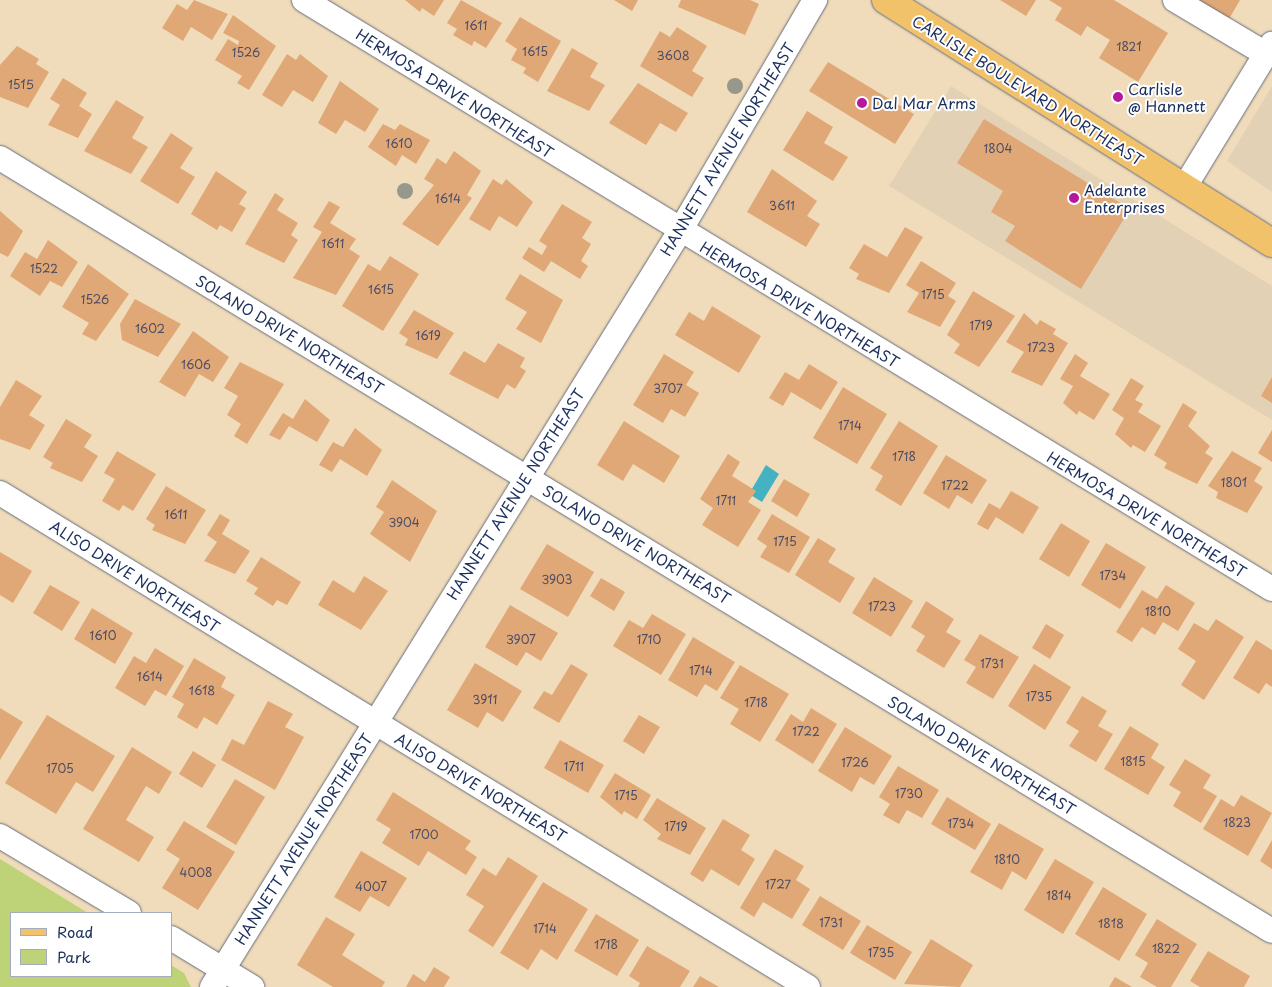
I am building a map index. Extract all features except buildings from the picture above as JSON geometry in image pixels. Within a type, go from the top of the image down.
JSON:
[{"type":"main road","name":"CARLISLE BOULEVARD NORTHEAST","points":[[886,0],[1272,243]]},
{"type":"street","name":"HERMOSA DRIVE NORTHEAST","points":[[304,0],[680,231],[1272,589]]},
{"type":"street","name":"HANNETT AVENUE NORTHEAST","points":[[218,978],[526,476],[680,231],[815,0]]},
{"type":"street","points":[[1176,0],[1269,49],[1184,188]]},
{"type":"street","name":"SOLANO DRIVE NORTHEAST","points":[[0,158],[1272,931]]},
{"type":"street","name":"ALISO DRIVE NORTHEAST","points":[[0,493],[808,987]]},
{"type":"street","points":[[0,836],[127,912]]},
{"type":"street","points":[[172,939],[218,978],[252,987]]},
{"type":"shaded area","points":[[951,86],[1272,286],[1272,420],[889,186]]},
{"type":"shaded area","points":[[1272,86],[1272,192],[1227,161]]},
{"type":"green space","points":[[0,859],[86,912],[10,912],[10,977],[172,977],[172,966],[184,973],[191,987],[0,987]]},
{"type":"water","points":[[766,465],[779,474],[762,502],[749,494]]},
{"type":"place","name":"Carlisle @ Hannett","points":[[1118,97]]},
{"type":"place","name":"Dal Mar Arms","points":[[862,103]]},
{"type":"place","name":"Adelante Enterprises","points":[[1074,198]]}]
